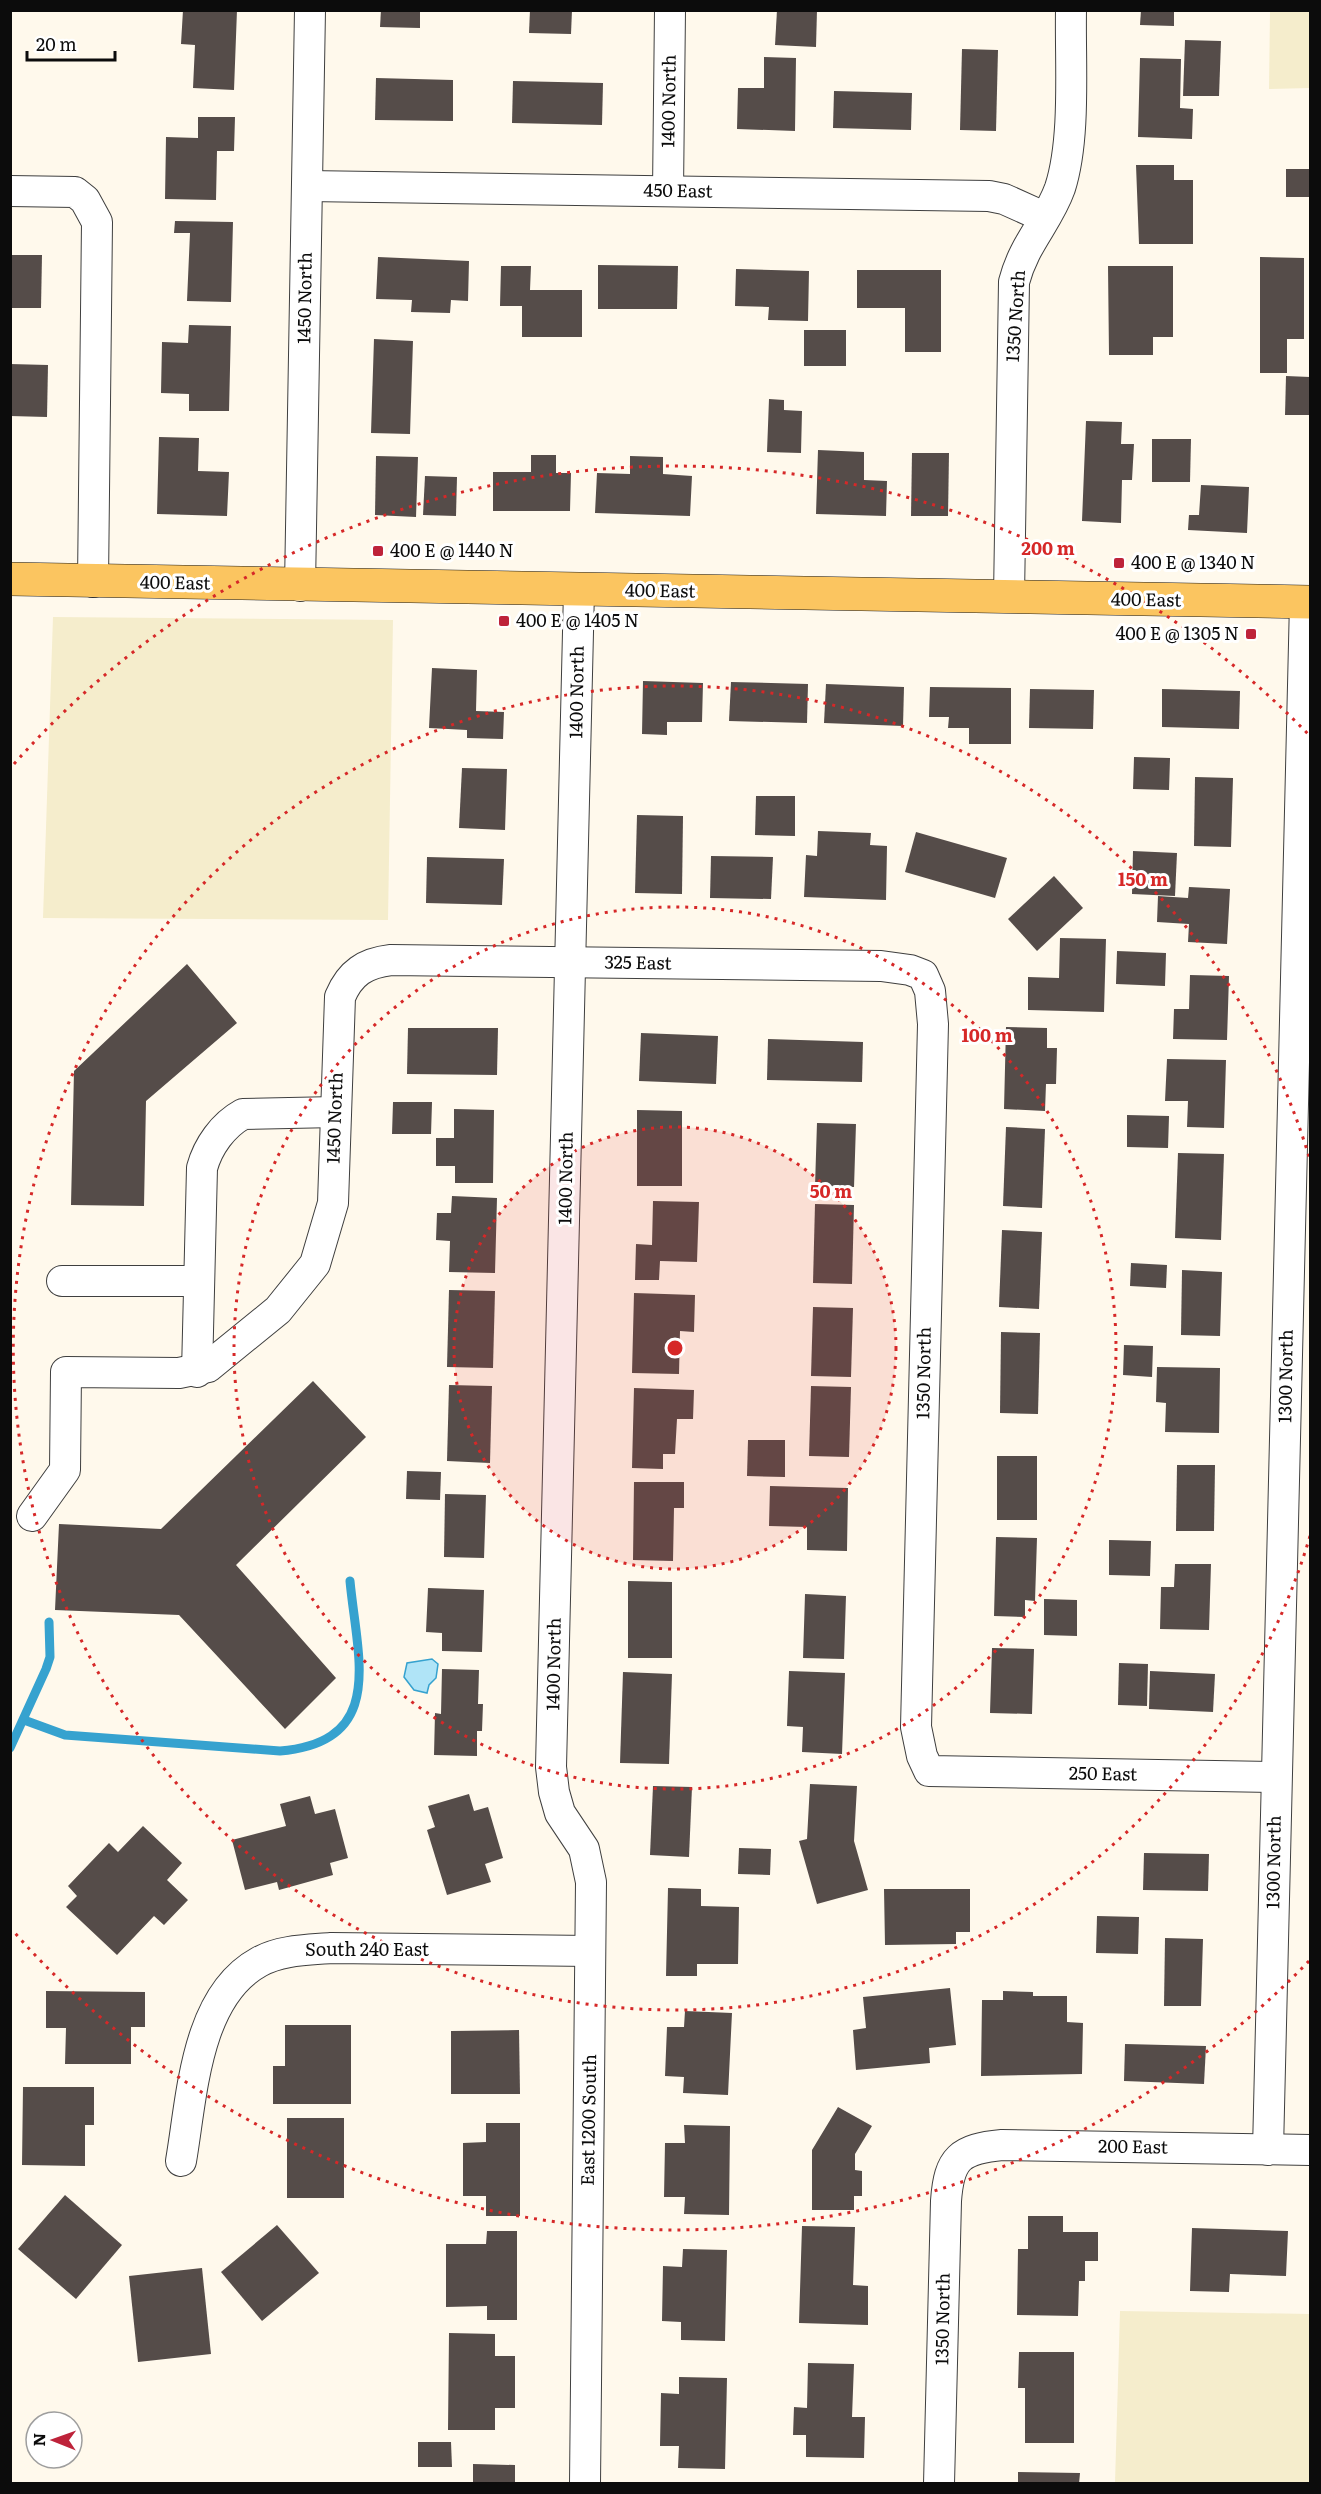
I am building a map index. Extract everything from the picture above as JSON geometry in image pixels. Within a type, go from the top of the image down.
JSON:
[{"type":"main road","name":"400 East","points":[[10,579],[300,586],[1308,602]]},
{"type":"street","name":"1450 North","points":[[300,586],[310,10]]},
{"type":"street","name":"1400 North","points":[[668,191],[670,10]]},
{"type":"street","name":"1350 North","points":[[1010,597],[1014,282],[1020,259],[1059,191],[1068,147],[1071,10]]},
{"type":"street","name":"450 East","points":[[307,186],[989,196],[1004,199],[1044,218]]},
{"type":"street","points":[[10,191],[75,192],[85,200],[97,222],[93,582]]},
{"type":"street","name":"1400 North","points":[[551,1767],[579,590]]},
{"type":"street","name":"1300 North","points":[[1268,2150],[1276,1777],[1303,1044],[1308,602]]},
{"type":"street","name":"325 East","points":[[354,974],[377,962],[391,960],[881,966],[910,970],[923,975]]},
{"type":"street","name":"1450 North","points":[[197,1372],[217,1362],[278,1310],[315,1264],[333,1203],[338,1011],[340,997],[354,974]]},
{"type":"street","name":"1350 North","points":[[923,975],[930,991],[933,1024],[916,1727],[922,1756],[929,1771]]},
{"type":"street","points":[[33,1516],[65,1470],[66,1372],[197,1372],[202,1167],[212,1143],[243,1114],[336,1112]]},
{"type":"street","points":[[62,1281],[198,1281]]},
{"type":"street","name":"East 1200 South","points":[[551,1767],[554,1792],[560,1813],[578,1837],[589,1865],[585,2484]]},
{"type":"street","name":"250 East","points":[[929,1771],[1276,1777]]},
{"type":"street","name":"South 240 East","points":[[181,2161],[197,2066],[212,2014],[229,1988],[258,1962],[295,1950],[331,1948],[590,1951]]},
{"type":"street","name":"200 East","points":[[958,2156],[970,2150],[1002,2145],[1311,2150]]},
{"type":"street","name":"1350 North","points":[[939,2484],[946,2201],[951,2169],[958,2156]]},
{"type":"shaded area","points":[[1270,11],[1310,11],[1310,88],[1269,89]]},
{"type":"shaded area","points":[[53,617],[393,620],[388,920],[43,918]]},
{"type":"shaded area","points":[[1120,2311],[1310,2314],[1310,2483],[1115,2483]]},
{"type":"water","points":[[432,1659],[438,1664],[436,1678],[429,1685],[427,1693],[414,1690],[404,1677],[407,1663]]},
{"type":"building","points":[[183,10],[237,10],[234,90],[193,88],[195,45],[181,44]]},
{"type":"building","points":[[381,10],[420,10],[420,28],[380,27]]},
{"type":"building","points":[[530,10],[572,10],[571,34],[529,33]]},
{"type":"building","points":[[777,10],[817,10],[816,47],[775,45]]},
{"type":"building","points":[[1141,10],[1174,10],[1174,26],[1140,25]]},
{"type":"building","points":[[1185,40],[1221,41],[1219,96],[1183,96]]},
{"type":"building","points":[[962,49],[998,50],[996,131],[960,130]]},
{"type":"building","points":[[764,57],[796,58],[795,131],[737,129],[738,88],[764,88]]},
{"type":"building","points":[[1140,58],[1181,59],[1180,108],[1193,109],[1192,139],[1138,137]]},
{"type":"building","points":[[376,78],[453,80],[453,121],[375,120]]},
{"type":"building","points":[[513,81],[603,83],[602,125],[512,123]]},
{"type":"building","points":[[834,91],[912,93],[911,130],[833,128]]},
{"type":"building","points":[[198,117],[235,117],[234,151],[217,151],[216,200],[165,199],[166,137],[198,138]]},
{"type":"building","points":[[1136,165],[1174,165],[1174,180],[1193,180],[1193,244],[1139,244]]},
{"type":"building","points":[[1286,169],[1310,169],[1310,197],[1286,197]]},
{"type":"building","points":[[175,221],[233,222],[231,302],[187,301],[190,233],[174,233]]},
{"type":"building","points":[[10,255],[42,255],[41,308],[10,308]]},
{"type":"building","points":[[378,257],[469,261],[468,301],[451,300],[450,313],[411,312],[412,300],[376,299]]},
{"type":"building","points":[[1260,257],[1304,258],[1304,339],[1287,339],[1287,373],[1260,373]]},
{"type":"building","points":[[598,265],[678,266],[677,309],[598,309]]},
{"type":"building","points":[[501,266],[531,266],[530,290],[582,290],[582,337],[522,337],[522,306],[500,306]]},
{"type":"building","points":[[1108,266],[1173,266],[1173,337],[1153,337],[1153,355],[1109,355]]},
{"type":"building","points":[[736,269],[809,271],[808,321],[768,320],[769,307],[735,306]]},
{"type":"building","points":[[857,270],[941,270],[941,352],[905,352],[905,308],[857,308]]},
{"type":"building","points":[[189,325],[231,326],[229,411],[189,411],[189,394],[161,393],[162,342],[188,343]]},
{"type":"building","points":[[804,330],[846,330],[846,366],[804,366]]},
{"type":"building","points":[[374,339],[413,341],[410,434],[371,433]]},
{"type":"building","points":[[10,364],[48,365],[47,417],[10,416]]},
{"type":"building","points":[[1286,376],[1310,377],[1310,415],[1285,415]]},
{"type":"building","points":[[769,399],[784,400],[784,410],[802,411],[801,453],[767,452]]},
{"type":"building","points":[[1086,421],[1122,422],[1121,444],[1134,444],[1132,480],[1122,480],[1121,523],[1082,521]]},
{"type":"building","points":[[159,437],[199,438],[198,471],[229,472],[227,516],[157,514]]},
{"type":"building","points":[[1152,439],[1191,439],[1190,482],[1152,482]]},
{"type":"building","points":[[818,450],[864,452],[864,480],[887,481],[886,516],[816,514]]},
{"type":"building","points":[[912,453],[949,453],[948,516],[911,516]]},
{"type":"building","points":[[531,455],[556,455],[556,473],[571,473],[570,511],[493,511],[493,472],[531,472]]},
{"type":"building","points":[[376,456],[418,457],[416,517],[375,515]]},
{"type":"building","points":[[630,456],[663,457],[663,474],[692,476],[690,516],[595,513],[597,473],[630,474]]},
{"type":"building","points":[[425,476],[457,477],[456,516],[423,515]]},
{"type":"building","points":[[1201,485],[1249,487],[1247,533],[1188,530],[1189,515],[1199,515]]},
{"type":"building","points":[[432,668],[477,670],[476,711],[504,712],[503,739],[467,738],[467,730],[429,728]]},
{"type":"building","points":[[643,681],[703,683],[702,722],[667,722],[667,735],[642,734]]},
{"type":"building","points":[[731,682],[808,684],[807,723],[729,721]]},
{"type":"building","points":[[826,684],[904,687],[903,726],[824,723]]},
{"type":"building","points":[[930,687],[1011,688],[1011,744],[969,744],[969,728],[948,728],[949,717],[929,717]]},
{"type":"building","points":[[1030,689],[1094,690],[1093,729],[1029,728]]},
{"type":"building","points":[[1162,689],[1240,691],[1239,729],[1162,727]]},
{"type":"building","points":[[1134,757],[1170,758],[1169,790],[1133,789]]},
{"type":"building","points":[[462,768],[507,769],[505,830],[459,828]]},
{"type":"building","points":[[1195,777],[1233,778],[1231,847],[1194,846]]},
{"type":"building","points":[[756,796],[795,796],[795,836],[755,835]]},
{"type":"building","points":[[637,815],[683,816],[682,894],[635,893]]},
{"type":"building","points":[[818,831],[871,833],[870,845],[887,846],[886,900],[804,897],[806,855],[817,856]]},
{"type":"building","points":[[916,832],[1007,858],[995,898],[905,872]]},
{"type":"building","points":[[1133,851],[1177,853],[1175,896],[1132,894]]},
{"type":"building","points":[[711,856],[773,857],[771,899],[710,898]]},
{"type":"building","points":[[427,857],[504,859],[502,905],[426,903]]},
{"type":"building","points":[[1054,876],[1083,908],[1037,951],[1008,919]]},
{"type":"building","points":[[1189,887],[1230,889],[1227,944],[1188,942],[1189,924],[1157,922],[1158,896],[1188,898]]},
{"type":"building","points":[[1060,938],[1106,939],[1104,1012],[1028,1010],[1028,977],[1059,978]]},
{"type":"building","points":[[1117,951],[1166,953],[1165,986],[1116,984]]},
{"type":"building","points":[[187,964],[237,1023],[146,1101],[144,1206],[71,1205],[74,1071]]},
{"type":"building","points":[[1190,975],[1229,976],[1227,1040],[1173,1039],[1174,1009],[1189,1009]]},
{"type":"building","points":[[1006,1027],[1047,1028],[1047,1048],[1057,1048],[1056,1084],[1046,1084],[1045,1111],[1004,1109]]},
{"type":"building","points":[[408,1028],[498,1028],[497,1075],[407,1074]]},
{"type":"building","points":[[641,1033],[718,1036],[716,1084],[639,1081]]},
{"type":"building","points":[[768,1039],[863,1042],[862,1082],[767,1080]]},
{"type":"building","points":[[1167,1059],[1226,1060],[1224,1128],[1187,1127],[1188,1101],[1165,1101]]},
{"type":"building","points":[[393,1102],[432,1102],[431,1134],[392,1134]]},
{"type":"building","points":[[454,1109],[494,1110],[493,1183],[455,1183],[455,1166],[436,1166],[436,1138],[454,1138]]},
{"type":"building","points":[[637,1110],[682,1111],[682,1186],[637,1186]]},
{"type":"building","points":[[1127,1115],[1169,1116],[1168,1148],[1127,1147]]},
{"type":"building","points":[[817,1123],[856,1124],[854,1187],[815,1186]]},
{"type":"building","points":[[1006,1127],[1045,1129],[1042,1208],[1003,1206]]},
{"type":"building","points":[[1178,1153],[1224,1154],[1221,1240],[1175,1238]]},
{"type":"building","points":[[452,1196],[497,1198],[495,1273],[449,1272],[450,1241],[436,1240],[437,1213],[451,1213]]},
{"type":"building","points":[[653,1201],[699,1202],[697,1262],[660,1261],[659,1280],[635,1280],[636,1244],[652,1245]]},
{"type":"building","points":[[815,1204],[854,1205],[852,1284],[813,1283]]},
{"type":"building","points":[[1002,1230],[1042,1232],[1039,1309],[999,1307]]},
{"type":"building","points":[[1131,1263],[1167,1265],[1166,1288],[1130,1286]]},
{"type":"building","points":[[1182,1270],[1222,1272],[1220,1336],[1181,1335]]},
{"type":"building","points":[[449,1290],[495,1291],[493,1368],[447,1367]]},
{"type":"building","points":[[634,1293],[695,1295],[694,1332],[680,1331],[679,1374],[632,1373]]},
{"type":"building","points":[[813,1307],[853,1308],[851,1377],[811,1376]]},
{"type":"building","points":[[1001,1332],[1040,1333],[1038,1414],[1000,1413]]},
{"type":"building","points":[[1124,1345],[1153,1346],[1152,1377],[1123,1375]]},
{"type":"building","points":[[1157,1367],[1220,1368],[1219,1433],[1165,1432],[1166,1403],[1156,1402]]},
{"type":"building","points":[[313,1381],[366,1437],[236,1565],[336,1678],[285,1729],[179,1615],[55,1610],[59,1524],[161,1529]]},
{"type":"building","points":[[449,1385],[492,1386],[490,1463],[447,1461]]},
{"type":"building","points":[[811,1386],[851,1387],[849,1457],[809,1456]]},
{"type":"building","points":[[634,1388],[694,1390],[693,1419],[677,1419],[675,1454],[663,1454],[663,1469],[632,1468]]},
{"type":"building","points":[[748,1440],[785,1440],[785,1477],[747,1476]]},
{"type":"building","points":[[997,1456],[1037,1456],[1037,1520],[997,1520]]},
{"type":"building","points":[[1177,1465],[1215,1465],[1214,1531],[1176,1531]]},
{"type":"building","points":[[407,1471],[441,1472],[440,1500],[406,1499]]},
{"type":"building","points":[[634,1482],[684,1482],[684,1508],[674,1508],[673,1561],[633,1560]]},
{"type":"building","points":[[770,1486],[848,1488],[847,1551],[807,1550],[807,1527],[769,1526]]},
{"type":"building","points":[[445,1494],[486,1495],[484,1558],[444,1557]]},
{"type":"building","points":[[996,1537],[1037,1538],[1035,1601],[1025,1600],[1025,1617],[994,1616]]},
{"type":"building","points":[[1109,1540],[1151,1541],[1150,1576],[1109,1575]]},
{"type":"building","points":[[1175,1564],[1211,1564],[1209,1630],[1160,1629],[1161,1587],[1174,1587]]},
{"type":"building","points":[[628,1581],[672,1582],[672,1658],[628,1658]]},
{"type":"building","points":[[428,1588],[484,1590],[482,1652],[442,1651],[442,1633],[426,1632]]},
{"type":"building","points":[[805,1594],[846,1596],[844,1659],[803,1658]]},
{"type":"building","points":[[1044,1599],[1077,1600],[1077,1636],[1044,1635]]},
{"type":"building","points":[[992,1648],[1034,1649],[1032,1714],[990,1713]]},
{"type":"building","points":[[1119,1663],[1148,1664],[1147,1706],[1118,1705]]},
{"type":"building","points":[[442,1669],[479,1670],[478,1704],[483,1704],[482,1731],[477,1731],[477,1756],[434,1755],[435,1713],[441,1714]]},
{"type":"building","points":[[789,1671],[845,1673],[842,1754],[802,1752],[803,1727],[787,1726]]},
{"type":"building","points":[[1150,1671],[1215,1674],[1213,1712],[1149,1709]]},
{"type":"building","points":[[623,1672],[672,1674],[669,1764],[620,1763]]},
{"type":"building","points":[[810,1784],[857,1786],[854,1841],[868,1890],[817,1904],[799,1841],[807,1839]]},
{"type":"building","points":[[653,1786],[692,1787],[689,1857],[650,1855]]},
{"type":"building","points":[[469,1794],[474,1811],[488,1807],[503,1858],[485,1864],[491,1882],[447,1895],[427,1830],[435,1827],[428,1806]]},
{"type":"building","points":[[310,1796],[315,1814],[335,1809],[348,1858],[330,1863],[333,1875],[279,1890],[277,1882],[245,1890],[232,1840],[286,1826],[280,1804]]},
{"type":"building","points":[[143,1826],[182,1863],[167,1880],[188,1900],[164,1925],[154,1916],[117,1955],[66,1907],[77,1896],[68,1886],[109,1843],[118,1852]]},
{"type":"building","points":[[739,1848],[771,1849],[770,1875],[738,1874]]},
{"type":"building","points":[[1144,1853],[1209,1854],[1208,1891],[1143,1890]]},
{"type":"building","points":[[668,1888],[701,1889],[701,1906],[739,1907],[738,1964],[697,1964],[697,1976],[666,1976]]},
{"type":"building","points":[[884,1889],[970,1889],[970,1932],[956,1932],[956,1944],[885,1945]]},
{"type":"building","points":[[1097,1916],[1139,1917],[1138,1954],[1096,1953]]},
{"type":"building","points":[[1165,1938],[1203,1939],[1201,2006],[1164,2006]]},
{"type":"building","points":[[950,1988],[956,2045],[929,2048],[930,2063],[856,2070],[853,2030],[866,2028],[863,1997]]},
{"type":"building","points":[[46,1991],[145,1992],[145,2027],[131,2027],[131,2064],[65,2064],[66,2028],[46,2028]]},
{"type":"building","points":[[1003,1991],[1033,1992],[1033,1996],[1067,1996],[1067,2022],[1083,2023],[1082,2074],[981,2076],[982,2000],[1003,2000]]},
{"type":"building","points":[[685,2011],[732,2013],[728,2095],[683,2093],[684,2077],[665,2076],[667,2027],[684,2027]]},
{"type":"building","points":[[285,2025],[351,2025],[351,2104],[273,2104],[273,2066],[285,2066]]},
{"type":"building","points":[[519,2030],[520,2094],[451,2094],[451,2031]]},
{"type":"building","points":[[1125,2044],[1206,2046],[1204,2084],[1124,2081]]},
{"type":"building","points":[[23,2087],[94,2087],[94,2125],[85,2125],[85,2166],[22,2165]]},
{"type":"building","points":[[838,2107],[872,2126],[855,2154],[855,2170],[862,2171],[862,2196],[854,2196],[854,2210],[812,2210],[812,2150]]},
{"type":"building","points":[[287,2118],[344,2118],[344,2198],[287,2198]]},
{"type":"building","points":[[486,2123],[520,2123],[520,2216],[486,2216],[486,2196],[463,2196],[463,2143],[486,2142]]},
{"type":"building","points":[[684,2125],[730,2126],[729,2215],[684,2214],[685,2197],[664,2197],[665,2143],[685,2143]]},
{"type":"building","points":[[65,2195],[122,2245],[76,2299],[18,2249]]},
{"type":"building","points":[[1028,2216],[1063,2216],[1063,2232],[1098,2232],[1098,2261],[1085,2261],[1085,2281],[1079,2281],[1078,2316],[1017,2315],[1018,2249],[1028,2249]]},
{"type":"building","points":[[277,2225],[319,2273],[262,2321],[221,2272]]},
{"type":"building","points":[[802,2226],[855,2227],[853,2285],[868,2286],[868,2325],[799,2323]]},
{"type":"building","points":[[1192,2228],[1288,2231],[1286,2276],[1230,2274],[1229,2292],[1190,2291]]},
{"type":"building","points":[[487,2231],[517,2231],[517,2320],[487,2320],[487,2306],[446,2307],[446,2244],[486,2244]]},
{"type":"building","points":[[683,2249],[727,2250],[725,2341],[681,2340],[681,2322],[662,2321],[663,2266],[682,2267]]},
{"type":"building","points":[[202,2268],[211,2354],[138,2362],[129,2276]]},
{"type":"building","points":[[449,2333],[495,2334],[495,2356],[515,2356],[515,2408],[495,2408],[495,2430],[448,2430]]},
{"type":"building","points":[[1019,2352],[1074,2352],[1074,2443],[1025,2443],[1025,2388],[1018,2388]]},
{"type":"building","points":[[808,2363],[854,2364],[852,2417],[865,2417],[864,2458],[806,2457],[806,2435],[793,2435],[794,2407],[807,2408]]},
{"type":"building","points":[[679,2377],[727,2378],[725,2469],[678,2468],[679,2446],[660,2446],[661,2393],[679,2394]]},
{"type":"building","points":[[418,2442],[451,2442],[452,2467],[418,2467]]},
{"type":"building","points":[[473,2464],[515,2465],[515,2484],[473,2484]]},
{"type":"building","points":[[1018,2472],[1080,2473],[1079,2484],[1018,2484]]},
{"type":"waterway","points":[[24,1720],[65,1735],[280,1751],[314,1744],[337,1731],[351,1713],[358,1691],[357,1638],[350,1581]]},
{"type":"waterway","points":[[10,1748],[50,1657],[49,1622]]},
{"type":"place","name":"400 E @ 1440 N","points":[[378,551]]},
{"type":"place","name":"400 E @ 1340 N","points":[[1119,563]]},
{"type":"place","name":"400 E @ 1405 N","points":[[504,621]]},
{"type":"place","name":"400 E @ 1305 N","points":[[1251,634]]}]
